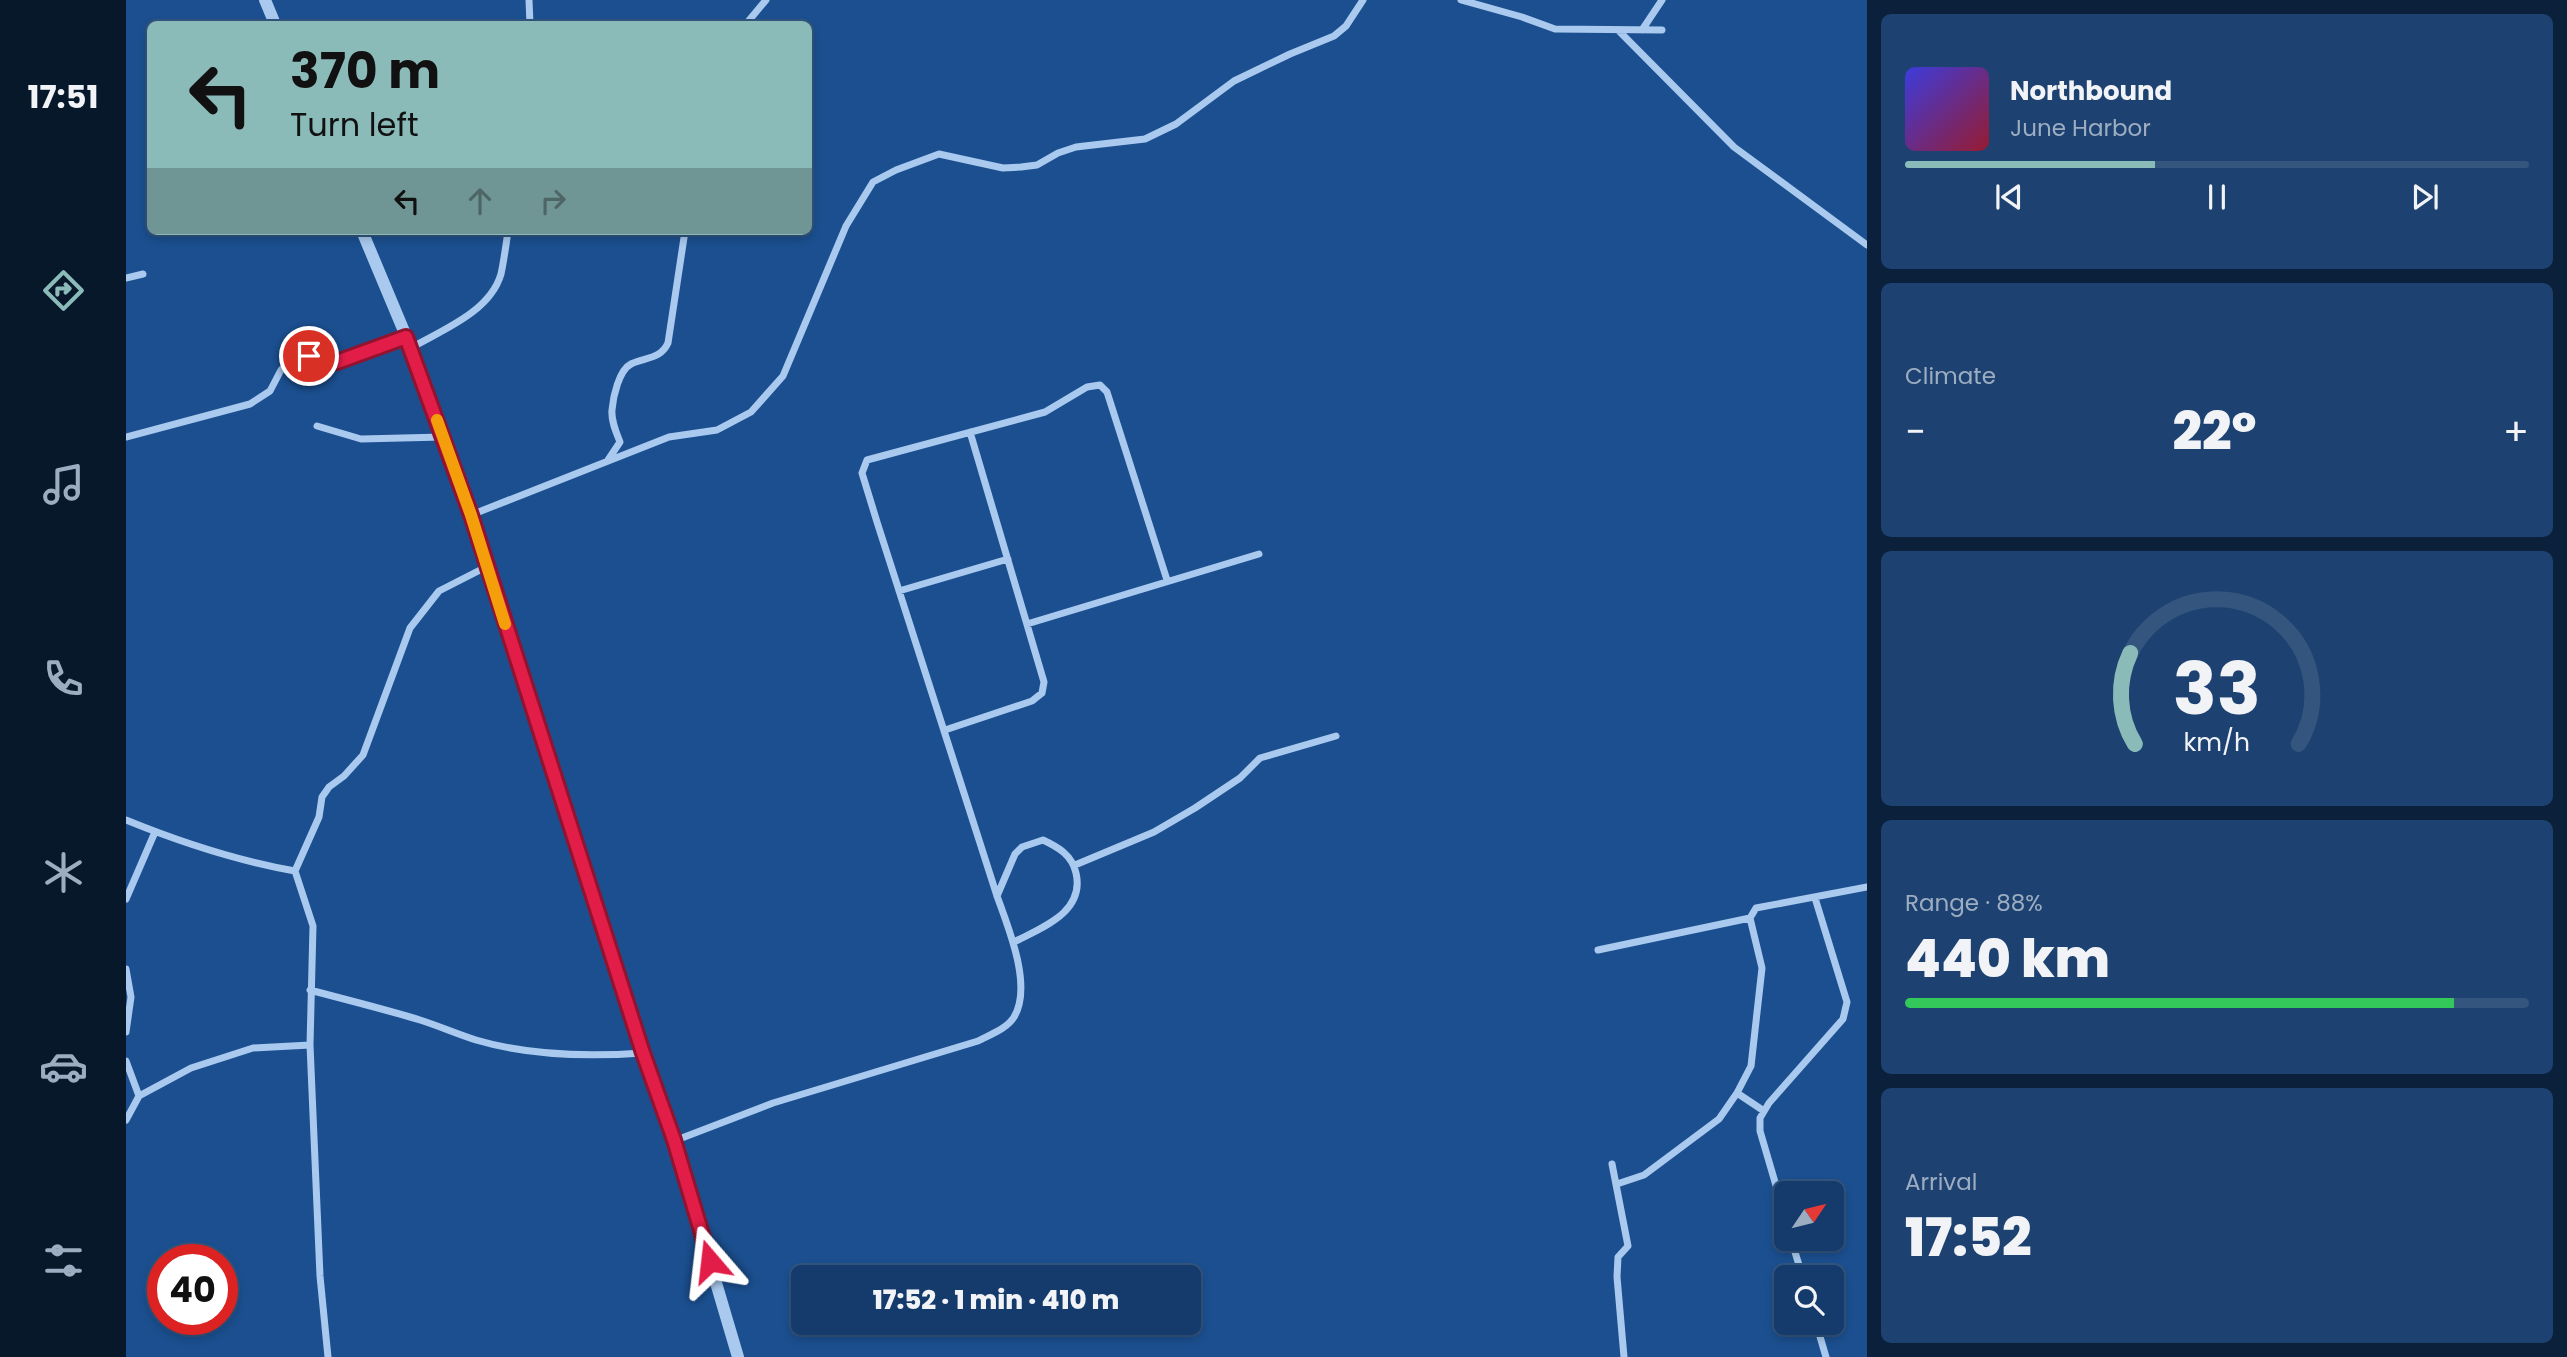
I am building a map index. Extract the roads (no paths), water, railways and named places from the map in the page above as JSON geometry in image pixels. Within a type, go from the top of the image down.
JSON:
[{"type":"street","points":[[265,0],[274,21]]},
{"type":"street","points":[[529,0],[530,21]]},
{"type":"street","points":[[748,21],[766,0]]},
{"type":"street","points":[[471,515],[669,437],[717,430],[751,412],[783,376],[846,226],[873,182],[939,154],[1003,168],[1021,167],[1037,165],[1076,147],[1153,136],[1175,124],[1234,81],[1334,36],[1346,26],[1363,0]]},
{"type":"street","points":[[1461,0],[1555,29],[1662,30]]},
{"type":"street","points":[[1642,30],[1662,0]]},
{"type":"street","points":[[1618,30],[1734,147],[1867,245]]},
{"type":"street","points":[[364,235],[408,343],[471,515],[643,1053],[674,1140],[738,1357]]},
{"type":"street","points":[[126,437],[250,404],[270,391],[281,370],[294,357],[309,356],[337,362],[408,343],[473,312],[490,295],[500,276],[507,235]]},
{"type":"street","points":[[605,463],[620,442],[614,427],[612,410],[625,368],[632,363],[659,355],[668,343],[684,235]]},
{"type":"street","points":[[126,278],[143,274]]},
{"type":"street","points":[[674,1140],[773,1103],[978,1041],[998,1031],[1014,1018],[1021,997],[1014,942],[862,473],[867,460],[1045,412],[1087,387],[1100,385],[1107,392],[1167,580]]},
{"type":"street","points":[[317,426],[361,439],[443,437]]},
{"type":"street","points":[[945,730],[1032,701],[1042,693],[1044,682],[970,432]]},
{"type":"street","points":[[1027,625],[1259,554]]},
{"type":"street","points":[[899,591],[1008,559]]},
{"type":"street","points":[[328,1357],[320,1276],[310,1045],[313,926],[295,871],[319,817],[322,796],[363,755],[410,628],[439,591],[486,567]]},
{"type":"street","points":[[1075,865],[1154,832],[1240,778],[1260,758],[1336,736]]},
{"type":"street","points":[[126,820],[155,832],[264,865],[295,871]]},
{"type":"street","points":[[126,898],[155,832]]},
{"type":"street","points":[[997,896],[1015,854],[1022,847],[1043,840],[1062,849],[1075,865],[1079,885],[1075,900],[1064,914],[1014,942]]},
{"type":"street","points":[[1598,950],[1749,918],[1756,908],[1867,887]]},
{"type":"street","points":[[1775,1181],[1760,1131],[1760,1118],[1843,1019],[1847,1009],[1815,898]]},
{"type":"street","points":[[1617,1184],[1644,1175],[1719,1119],[1751,1066],[1762,968],[1749,918]]},
{"type":"street","points":[[126,969],[131,997],[126,1032]]},
{"type":"street","points":[[310,990],[478,1040],[520,1049],[604,1056],[643,1053]]},
{"type":"street","points":[[126,1120],[139,1096],[191,1068],[253,1048],[310,1045]]},
{"type":"street","points":[[126,1061],[139,1096]]},
{"type":"street","points":[[1737,1093],[1764,1111]]},
{"type":"street","points":[[1612,1164],[1628,1246],[1618,1257],[1617,1277],[1624,1357]]},
{"type":"street","points":[[1820,1335],[1826,1357]]}]
